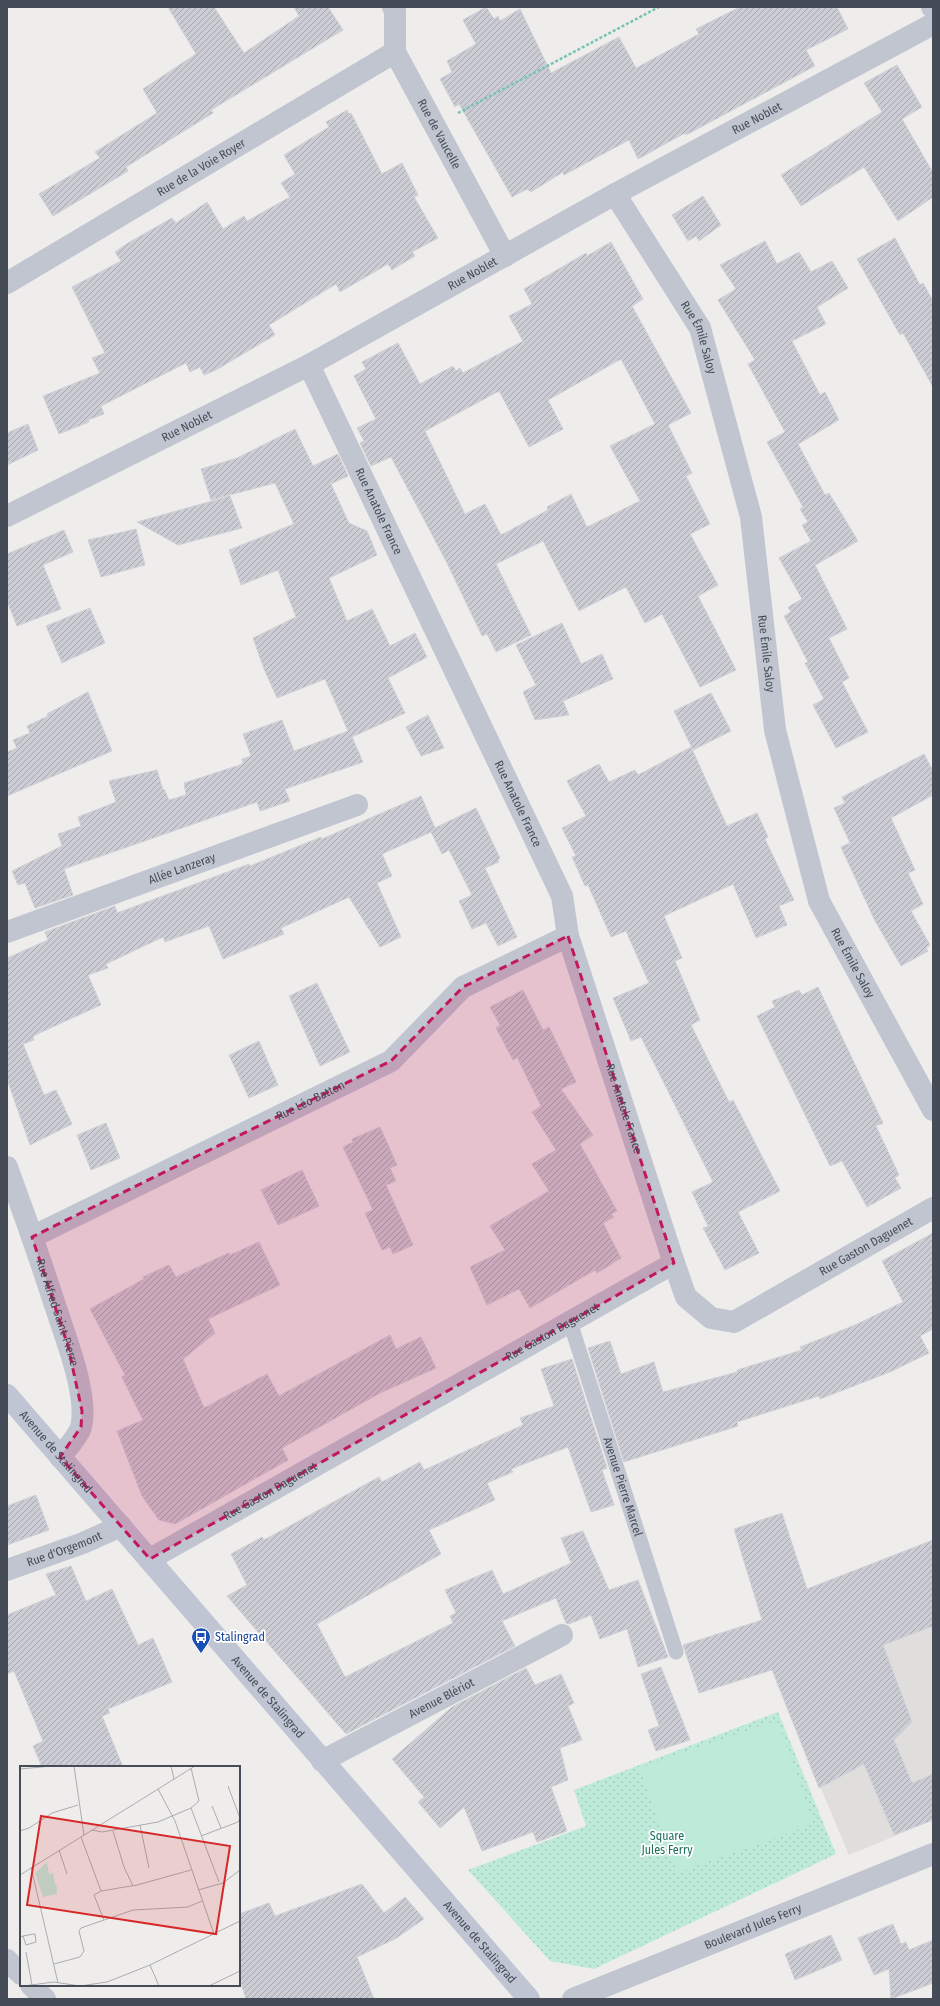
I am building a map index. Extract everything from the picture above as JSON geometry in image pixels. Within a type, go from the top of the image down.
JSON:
[{"type":"main road","name":"Avenue de Stalingrad","points":[[7,1395],[529,1999]]},
{"type":"street","name":"Rue de Vaucelle","points":[[393,7],[395,9],[395,52],[505,256]]},
{"type":"street","name":"Rue Noblet","points":[[7,516],[309,365],[615,194],[933,24]]},
{"type":"street","name":"Rue de la Voie Royer","points":[[7,283],[395,52]]},
{"type":"street","name":"Rue Émile Saloy","points":[[615,194],[700,328],[751,517],[775,730],[819,901],[933,1110]]},
{"type":"street","name":"Rue Anatole France","points":[[309,365],[562,896],[568,936],[674,1263]]},
{"type":"street","name":"Allée Lanzeray","points":[[7,932],[358,805]]},
{"type":"street","name":"Rue Léo Batton","points":[[32,1237],[391,1061],[463,987],[568,936]]},
{"type":"street","name":"Rue Alfred Saint-Pierre","points":[[7,1167],[68,1346],[78,1383],[82,1411],[81,1427],[60,1457]]},
{"type":"street","name":"Rue Gaston Daguenet","points":[[150,1559],[674,1263],[686,1297],[710,1318],[734,1322],[933,1208]]},
{"type":"street","name":"Rue d'Orgemont","points":[[7,1570],[83,1543],[121,1526]]},
{"type":"street","name":"Avenue Blériot","points":[[322,1761],[562,1635]]},
{"type":"street","name":"Boulevard Jules Ferry","points":[[573,1999],[933,1854]]},
{"type":"street","points":[[7,1960],[20,1973]]},
{"type":"street","points":[[32,1986],[45,1999]]},
{"type":"lane","name":"Avenue Pierre Marcel","points":[[570,1322],[676,1652]]},
{"type":"path","points":[[434,125],[659,7]]},
{"type":"highlighted area","points":[[568,936],[674,1263],[150,1559],[60,1457],[81,1427],[82,1411],[68,1346],[32,1237],[391,1061],[463,987]]},
{"type":"shaded area","points":[[933,1540],[933,1820],[849,1855],[788,1710],[835,1693],[807,1589]]},
{"type":"green space","name":"Square Jules Ferry","points":[[778,1712],[836,1854],[594,1969],[550,1961],[468,1870],[586,1826],[574,1790]]},
{"type":"green space","points":[[777,1720],[814,1824],[677,1873],[640,1768]]},
{"type":"building","points":[[168,7],[214,7],[244,53],[299,16],[294,7],[328,7],[343,30],[211,110],[213,113],[126,167],[128,171],[53,216],[39,194],[100,158],[95,152],[157,113],[143,89],[196,54]]},
{"type":"building","points":[[486,7],[494,19],[498,16],[500,21],[520,9],[551,73],[619,37],[636,68],[699,34],[696,29],[740,7],[837,7],[848,29],[806,50],[815,66],[638,159],[629,140],[564,175],[563,172],[531,192],[527,189],[512,197],[459,104],[455,107],[440,79],[452,72],[447,61],[476,44],[463,20]]},
{"type":"building","points":[[897,65],[922,107],[902,119],[933,173],[933,197],[898,221],[864,167],[801,206],[781,175],[882,112],[864,83]]},
{"type":"building","points":[[347,110],[349,114],[351,113],[382,174],[402,163],[418,195],[414,197],[438,238],[412,252],[415,256],[392,270],[388,264],[340,292],[336,284],[269,325],[275,335],[216,370],[204,375],[200,367],[190,372],[186,363],[101,406],[104,414],[88,420],[89,422],[59,434],[43,396],[100,373],[92,358],[105,353],[72,287],[121,261],[115,252],[128,243],[172,218],[176,223],[207,202],[223,229],[244,216],[247,221],[290,197],[281,183],[295,174],[284,155],[329,127],[326,122]]},
{"type":"building","points":[[703,196],[721,225],[699,241],[696,236],[688,241],[672,215]]},
{"type":"building","points":[[895,238],[920,285],[923,283],[933,301],[933,387],[903,333],[900,335],[857,259]]},
{"type":"building","points":[[765,241],[777,264],[799,252],[811,272],[832,261],[848,288],[817,307],[826,324],[792,341],[820,395],[825,392],[839,420],[798,444],[825,495],[829,493],[858,541],[815,565],[847,629],[829,638],[849,678],[842,682],[868,732],[836,748],[813,705],[824,699],[805,663],[808,662],[784,616],[791,612],[788,607],[802,599],[779,558],[811,541],[802,525],[808,522],[800,509],[803,507],[767,442],[785,432],[748,364],[755,360],[718,300],[736,289],[720,265]]},
{"type":"building","points":[[611,242],[643,299],[632,306],[691,413],[668,425],[692,473],[686,476],[710,524],[690,534],[718,585],[698,596],[736,670],[700,687],[662,614],[645,623],[626,587],[579,611],[543,541],[496,564],[531,635],[496,652],[487,634],[482,636],[447,563],[391,457],[371,466],[360,443],[364,441],[357,428],[376,419],[354,376],[366,369],[362,362],[398,343],[420,384],[453,366],[456,371],[460,368],[463,373],[523,341],[509,316],[532,304],[524,289],[586,253],[587,256]],"holes":[[[621,359],[655,424],[610,446],[640,501],[587,527],[571,494],[547,507],[548,510],[501,535],[485,504],[465,514],[425,431],[499,391],[529,447],[563,429],[548,400]]]},
{"type":"building","points":[[28,424],[38,450],[7,465],[7,433]]},
{"type":"building","points":[[295,429],[313,466],[338,454],[348,476],[331,484],[349,523],[367,531],[377,555],[329,578],[347,621],[372,609],[390,646],[415,633],[427,657],[388,678],[405,713],[352,737],[363,762],[285,789],[290,801],[260,811],[257,802],[64,869],[73,895],[35,908],[25,883],[18,885],[12,871],[62,846],[58,834],[81,826],[78,817],[116,802],[109,781],[157,770],[163,790],[164,789],[169,800],[186,795],[184,783],[243,764],[242,759],[251,756],[243,734],[282,720],[294,751],[348,731],[325,679],[277,698],[264,669],[253,638],[296,617],[278,570],[241,585],[229,550],[294,524],[275,483],[211,500],[201,469],[237,458]]},
{"type":"building","points":[[230,496],[242,528],[178,545],[137,522]]},
{"type":"building","points":[[136,529],[145,565],[101,577],[88,540]]},
{"type":"building","points":[[64,530],[73,552],[43,565],[61,609],[17,626],[7,601],[7,554]]},
{"type":"building","points":[[90,608],[105,643],[62,663],[46,626]]},
{"type":"building","points":[[562,623],[581,664],[602,654],[613,679],[563,701],[569,715],[535,720],[523,692],[536,685],[516,645]]},
{"type":"building","points":[[88,692],[112,751],[7,796],[7,752],[17,748],[13,740],[30,733],[27,726],[48,716],[47,714]]},
{"type":"building","points":[[711,693],[731,731],[693,750],[674,711]]},
{"type":"building","points":[[428,715],[444,748],[421,756],[406,727]]},
{"type":"building","points":[[691,747],[727,826],[757,813],[768,837],[765,839],[794,900],[779,906],[787,925],[756,938],[733,884],[664,916],[682,958],[675,961],[700,1020],[691,1025],[729,1102],[733,1100],[780,1191],[738,1212],[759,1253],[725,1270],[703,1228],[708,1226],[692,1192],[713,1182],[641,1037],[631,1041],[613,998],[649,983],[626,931],[611,937],[588,885],[585,886],[572,857],[576,856],[562,828],[586,816],[567,781],[599,764],[609,782],[635,770],[638,775]]},
{"type":"building","points":[[924,754],[933,771],[933,795],[891,818],[915,870],[908,873],[923,904],[911,911],[930,945],[926,948],[928,951],[901,966],[874,919],[841,847],[850,843],[834,808],[845,803],[842,797]]},
{"type":"building","points":[[421,796],[435,828],[476,808],[500,858],[498,859],[499,862],[485,868],[517,937],[498,946],[486,923],[472,929],[459,901],[472,895],[449,850],[442,854],[431,832],[382,854],[392,876],[377,883],[401,937],[380,947],[349,897],[281,928],[284,934],[223,959],[209,926],[165,942],[163,937],[106,964],[108,968],[88,975],[101,1005],[33,1036],[34,1040],[23,1044],[44,1095],[56,1090],[72,1124],[30,1145],[7,1079],[7,958],[48,940],[45,932],[115,906],[117,913],[249,864],[250,866],[321,837],[322,839]]},
{"type":"building","points":[[317,983],[350,1052],[320,1066],[289,996]]},
{"type":"building","points":[[818,987],[883,1123],[876,1126],[899,1175],[895,1178],[901,1188],[867,1207],[842,1161],[830,1166],[757,1016],[775,1007],[772,1001],[799,990],[802,995]]},
{"type":"building","points":[[523,990],[543,1030],[549,1027],[576,1082],[561,1089],[593,1135],[580,1144],[617,1211],[611,1214],[614,1217],[603,1223],[621,1258],[597,1273],[595,1270],[530,1308],[519,1289],[487,1305],[470,1267],[505,1250],[490,1226],[549,1191],[532,1164],[556,1150],[532,1112],[541,1106],[517,1057],[513,1060],[496,1028],[500,1025],[490,1007]]},
{"type":"building","points":[[259,1041],[278,1085],[249,1098],[229,1055]]},
{"type":"building","points":[[106,1123],[120,1158],[91,1170],[77,1135]]},
{"type":"building","points":[[380,1127],[397,1165],[390,1168],[396,1181],[386,1185],[413,1245],[393,1254],[390,1247],[382,1250],[365,1213],[373,1210],[343,1147],[353,1142],[352,1139]]},
{"type":"building","points":[[302,1170],[319,1206],[278,1225],[261,1190]]},
{"type":"building","points":[[933,1233],[933,1329],[920,1336],[929,1353],[890,1372],[820,1399],[819,1396],[737,1422],[738,1426],[624,1462],[588,1348],[610,1341],[621,1374],[654,1362],[663,1392],[737,1372],[737,1370],[802,1350],[800,1347],[855,1325],[903,1302],[882,1261]]},
{"type":"building","points":[[259,1242],[280,1285],[208,1319],[215,1333],[183,1359],[204,1408],[267,1374],[279,1396],[390,1335],[396,1349],[421,1337],[436,1368],[380,1393],[282,1448],[288,1460],[175,1524],[159,1520],[142,1496],[117,1431],[143,1420],[122,1377],[125,1375],[90,1309],[144,1279],[143,1277],[169,1265],[176,1277],[229,1253],[230,1255]]},
{"type":"building","points":[[572,1359],[607,1468],[602,1470],[614,1505],[591,1512],[568,1447],[511,1469],[513,1472],[487,1483],[495,1500],[429,1530],[441,1554],[317,1624],[345,1677],[453,1623],[450,1616],[456,1613],[445,1590],[492,1570],[503,1594],[571,1563],[561,1538],[583,1531],[609,1590],[638,1580],[668,1657],[638,1667],[627,1629],[600,1639],[591,1615],[569,1624],[566,1623],[556,1598],[502,1621],[515,1646],[346,1734],[227,1596],[247,1585],[231,1554],[262,1537],[264,1540],[379,1477],[382,1482],[420,1462],[424,1470],[523,1425],[520,1418],[554,1406],[541,1369]]},
{"type":"building","points":[[36,1495],[49,1530],[7,1545],[7,1506]]},
{"type":"building","points":[[782,1513],[807,1589],[933,1540],[933,1626],[883,1645],[912,1722],[894,1740],[912,1783],[933,1774],[933,1820],[894,1835],[864,1764],[819,1788],[772,1670],[699,1693],[683,1645],[762,1620],[734,1529]]},
{"type":"building","points":[[71,1566],[86,1601],[112,1589],[138,1645],[153,1638],[172,1682],[108,1709],[110,1713],[102,1716],[123,1766],[42,1766],[33,1746],[43,1741],[14,1671],[7,1674],[7,1615],[56,1595],[46,1574]]},
{"type":"building","points":[[661,1667],[690,1740],[656,1751],[648,1730],[659,1726],[641,1674]]},
{"type":"building","points":[[526,1668],[535,1685],[561,1674],[574,1703],[568,1706],[582,1740],[560,1748],[568,1780],[551,1787],[567,1831],[537,1842],[533,1832],[482,1851],[464,1807],[440,1828],[418,1802],[424,1797],[392,1759],[452,1707]]},
{"type":"building","points":[[362,1884],[384,1913],[405,1897],[424,1919],[395,1939],[357,1957],[374,1999],[246,1999],[240,1980],[240,1914],[269,1903],[275,1916]]},
{"type":"building","points":[[893,1924],[901,1944],[906,1942],[909,1950],[933,1940],[933,1983],[891,1999],[889,1969],[874,1975],[858,1938]]},
{"type":"building","points":[[831,1935],[842,1960],[795,1980],[785,1954]]},
{"type":"place","name":"Stalingrad","points":[[201,1654]]}]
